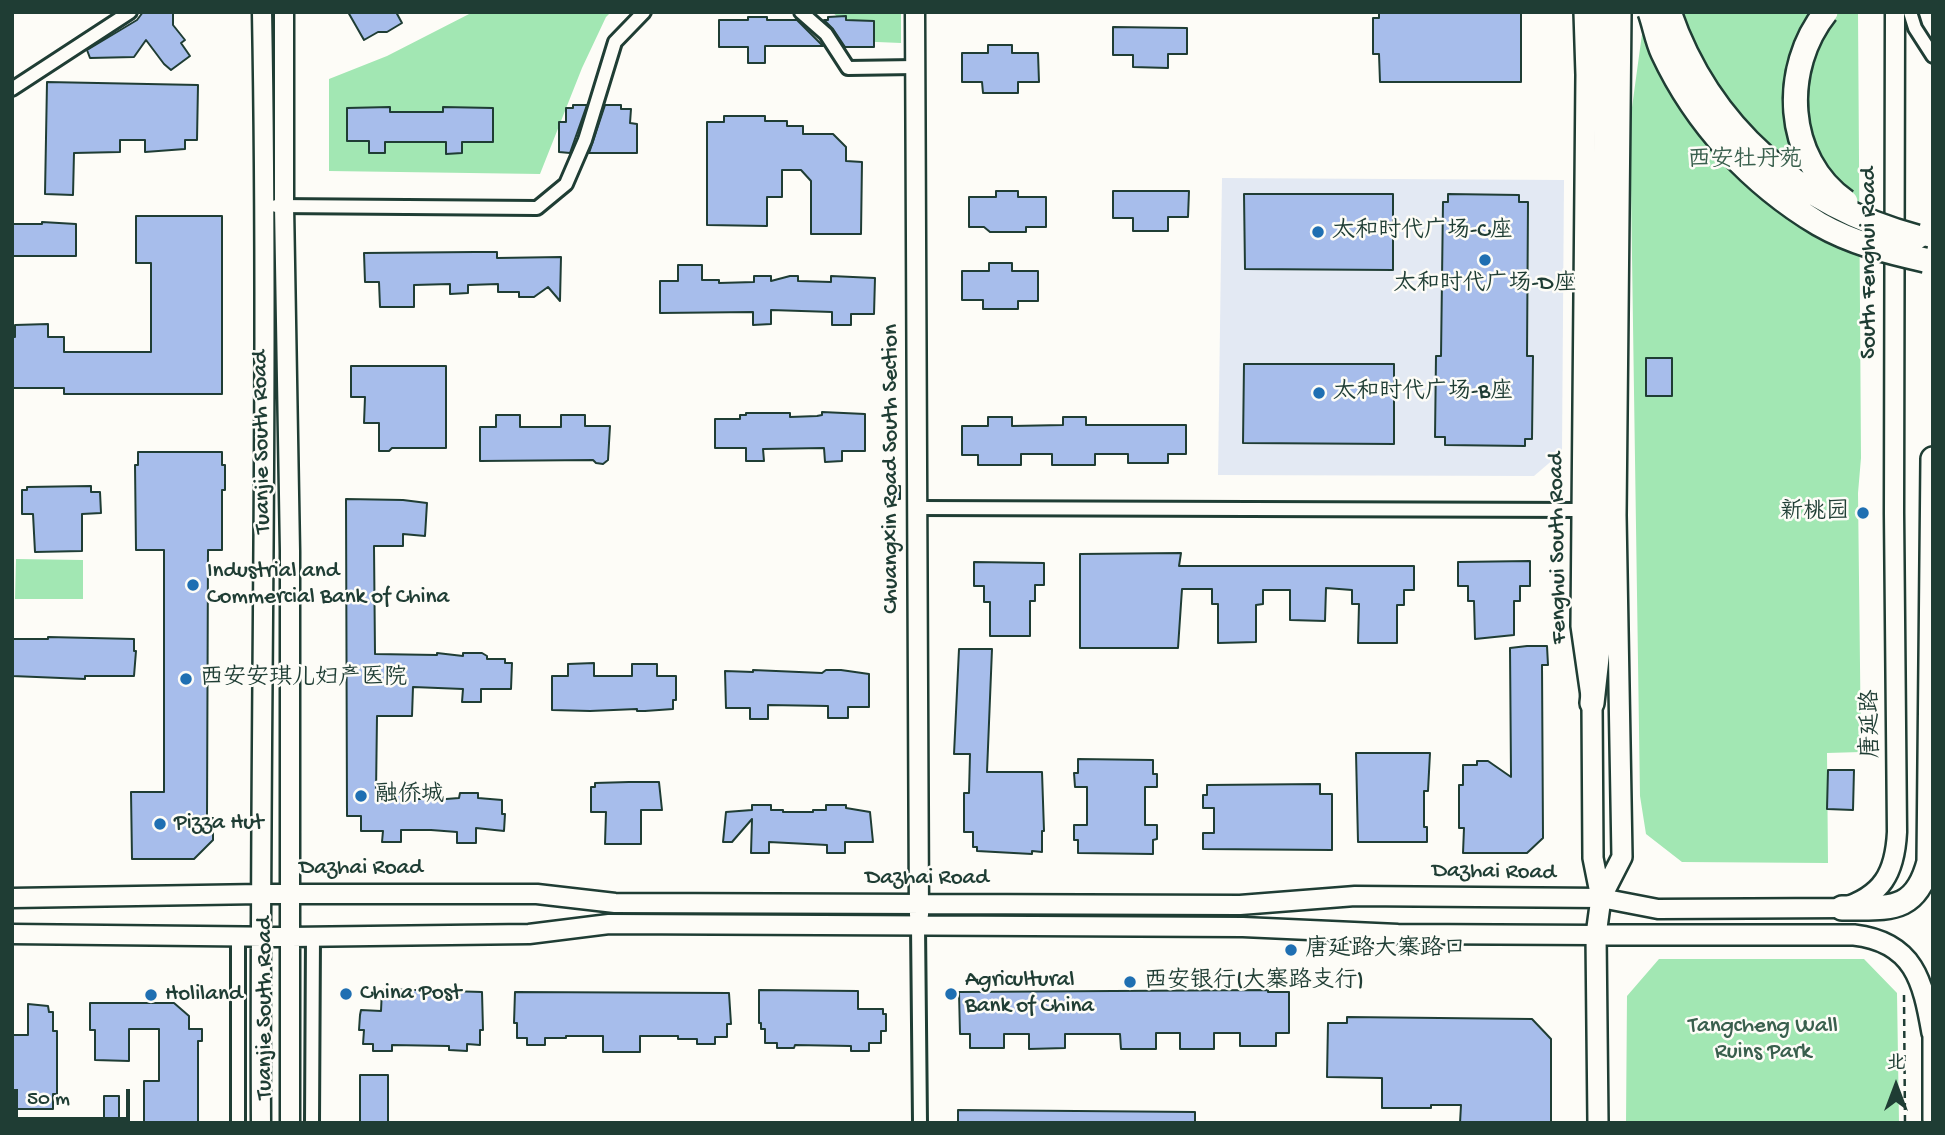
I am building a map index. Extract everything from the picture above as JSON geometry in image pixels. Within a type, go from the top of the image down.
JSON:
[{"type":"highway","points":[[1592,703],[1600,631],[1592,511],[1606,110],[1602,12]]},
{"type":"highway","points":[[1650,12],[1662,51],[1691,102],[1730,154],[1757,178],[1821,225],[1869,246],[1933,261]]},
{"type":"highway","points":[[1669,12],[1689,61],[1705,87],[1741,135],[1767,160],[1796,183],[1859,219],[1925,239]]},
{"type":"highway","points":[[1826,12],[1807,40],[1796,75],[1795,115],[1806,154],[1826,185],[1840,198],[1863,214],[1925,239]]},
{"type":"highway","points":[[1842,908],[1889,907],[1906,902],[1917,892],[1928,862],[1933,459]]},
{"type":"main road","name":"Tuanjie South Road","points":[[262,12],[275,206],[290,551],[290,1123]]},
{"type":"main road","name":"Tuanjie South Road","points":[[261,1123],[260,936],[275,206],[284,12]]},
{"type":"main road","name":"Chuangxin Road South Section","points":[[915,12],[918,926]]},
{"type":"main road","name":"Fenghui South Road","points":[[1584,12],[1592,511]]},
{"type":"main road","points":[[1601,898],[1622,857],[1616,515],[1621,12]]},
{"type":"main road","name":"South Fenghui Road","points":[[1895,12],[1895,513]]},
{"type":"main road","name":"唐延路","points":[[1842,908],[1860,902],[1882,883],[1894,860],[1896,846],[1895,513]]},
{"type":"main road","points":[[1592,703],[1593,858],[1601,898],[1596,935],[1598,1123]]},
{"type":"main road","name":"Dazhai Road","points":[[12,898],[261,894],[537,894],[615,903],[1240,905],[1355,896],[1601,898],[1658,909],[1842,908]]},
{"type":"main road","name":"Dazhai Road","points":[[12,934],[313,937],[529,934],[609,925],[1242,926],[1398,934],[1596,935]]},
{"type":"main road","points":[[1596,935],[1854,935],[1872,938],[1900,952],[1916,972],[1925,996],[1932,1030],[1933,1120]]},
{"type":"street","points":[[12,89],[130,12]]},
{"type":"street","points":[[275,206],[537,208],[566,184],[585,140],[615,42],[644,12]]},
{"type":"street","points":[[801,12],[825,34],[848,68],[915,67]]},
{"type":"street","points":[[1910,12],[1915,28],[1933,56]]},
{"type":"street","points":[[917,508],[1592,511]]},
{"type":"street","points":[[918,926],[920,1123]]},
{"type":"street","name":"Tuanjie South Road","points":[[237,1123],[238,936]]},
{"type":"street","name":"Tuanjie South Road","points":[[312,1123],[313,937]]},
{"type":"path","points":[[1904,989],[1905,1123]]},
{"type":"shaded area","points":[[1222,178],[1564,180],[1562,452],[1534,476],[1218,475]]},
{"type":"green space","points":[[473,12],[611,12],[606,17],[582,68],[540,174],[329,171],[329,79],[387,56]]},
{"type":"green space","points":[[832,12],[901,12],[901,43],[853,41],[840,19]]},
{"type":"green space","name":"西安牡丹苑","points":[[1645,12],[1858,12],[1861,752],[1827,753],[1828,863],[1682,862],[1646,834],[1640,796],[1630,122]]},
{"type":"green space","points":[[16,559],[83,560],[83,599],[15,599]]},
{"type":"green space","name":"Tangcheng Wall Ruins Park","points":[[1659,959],[1864,959],[1897,993],[1899,1123],[1626,1123],[1627,996]]},
{"type":"building","points":[[143,12],[173,12],[173,25],[185,40],[181,43],[190,56],[171,70],[146,40],[134,57],[90,58],[87,50],[137,20]]},
{"type":"building","points":[[348,12],[396,12],[402,23],[364,40]]},
{"type":"building","points":[[1379,12],[1521,12],[1521,82],[1380,82],[1379,54],[1373,54],[1373,18],[1379,18]]},
{"type":"building","points":[[846,16],[846,20],[874,21],[874,47],[845,47],[824,20],[828,20],[828,17]]},
{"type":"building","points":[[748,17],[797,20],[823,46],[765,46],[765,63],[748,63],[748,47],[719,47],[719,20],[748,20]]},
{"type":"building","points":[[1113,27],[1187,28],[1187,54],[1168,54],[1168,68],[1133,67],[1133,55],[1113,55]]},
{"type":"building","points":[[988,45],[1012,45],[1012,53],[1038,53],[1039,82],[1018,82],[1018,93],[983,93],[982,82],[962,82],[962,53],[988,53]]},
{"type":"building","points":[[47,82],[198,85],[197,140],[185,140],[185,149],[145,152],[145,140],[120,140],[120,152],[74,153],[73,195],[45,194]]},
{"type":"building","points":[[573,105],[587,105],[570,153],[559,152],[559,122],[566,122],[566,108],[573,108]]},
{"type":"building","points":[[605,105],[621,105],[621,109],[631,109],[630,123],[637,124],[637,153],[589,153]]},
{"type":"building","points":[[390,107],[390,112],[443,112],[443,107],[493,108],[493,142],[462,142],[462,153],[446,154],[446,142],[385,142],[385,153],[369,153],[369,141],[347,141],[347,108]]},
{"type":"building","points":[[724,116],[765,116],[765,121],[787,121],[787,126],[803,126],[803,134],[833,134],[846,147],[846,161],[862,162],[861,234],[811,234],[811,181],[801,170],[782,170],[782,197],[767,197],[767,226],[707,225],[707,122],[724,122]]},
{"type":"building","points":[[996,191],[1018,191],[1018,197],[1046,197],[1046,227],[1026,227],[1026,232],[990,232],[984,227],[969,227],[969,197],[996,197]]},
{"type":"building","points":[[1113,191],[1189,191],[1188,217],[1168,217],[1168,231],[1133,231],[1133,218],[1113,218]]},
{"type":"building","name":"太和时代广场-C座","points":[[1244,194],[1393,194],[1393,270],[1245,269]]},
{"type":"building","points":[[1448,194],[1519,195],[1519,202],[1528,202],[1527,356],[1533,356],[1532,439],[1525,439],[1525,446],[1445,445],[1445,437],[1435,437],[1436,356],[1441,356],[1443,202],[1448,202]]},
{"type":"building","points":[[136,216],[222,216],[222,394],[64,394],[64,388],[12,388],[12,337],[15,337],[15,325],[48,324],[48,337],[64,337],[64,352],[151,352],[151,263],[136,263]]},
{"type":"building","points":[[12,224],[76,224],[76,256],[12,256]]},
{"type":"building","points":[[497,252],[497,258],[561,257],[560,301],[548,287],[534,297],[519,297],[519,292],[498,292],[498,284],[468,285],[468,293],[450,294],[450,284],[414,285],[414,307],[380,307],[379,282],[365,282],[364,253]]},
{"type":"building","points":[[989,263],[1012,263],[1012,271],[1038,271],[1038,301],[1018,301],[1018,309],[983,309],[983,300],[962,300],[962,271],[989,271]]},
{"type":"building","points":[[678,265],[702,265],[702,280],[719,280],[719,283],[754,282],[754,276],[771,276],[771,281],[798,276],[798,281],[831,282],[831,276],[875,278],[874,314],[851,314],[851,325],[832,325],[832,312],[771,310],[771,324],[753,325],[753,312],[660,313],[660,281],[678,281]]},
{"type":"building","points":[[1646,358],[1672,358],[1672,396],[1646,396]]},
{"type":"building","name":"太和时代广场-B座","points":[[1244,364],[1394,364],[1394,444],[1243,443]]},
{"type":"building","points":[[351,366],[446,366],[446,448],[392,448],[389,451],[379,451],[379,423],[364,423],[365,397],[351,397]]},
{"type":"building","points":[[822,412],[865,414],[865,451],[842,451],[842,461],[825,462],[824,448],[763,449],[764,461],[746,461],[746,448],[715,448],[715,419],[740,419],[740,415],[746,413],[790,413],[790,417],[817,416],[822,415]]},
{"type":"building","points":[[496,415],[520,415],[520,427],[561,427],[561,415],[585,415],[585,426],[610,426],[608,460],[603,464],[593,460],[480,461],[480,427],[496,427]]},
{"type":"building","points":[[988,417],[1012,417],[1012,426],[1063,425],[1063,417],[1086,417],[1086,425],[1186,425],[1186,454],[1168,454],[1168,463],[1128,463],[1128,454],[1095,454],[1095,465],[1052,465],[1052,454],[1021,454],[1021,465],[978,465],[978,455],[962,455],[962,426],[988,426]]},
{"type":"building","name":"西安安琪儿妇产医院","points":[[138,452],[222,452],[222,465],[225,465],[225,490],[222,490],[222,550],[208,550],[207,818],[213,818],[213,840],[194,859],[132,859],[131,792],[164,792],[164,550],[136,550],[135,465],[138,465]]},
{"type":"building","points":[[91,486],[91,492],[100,492],[101,513],[82,514],[82,551],[35,552],[33,514],[22,514],[22,490],[27,490],[27,487]]},
{"type":"building","points":[[887,486],[900,486],[900,499],[887,499]]},
{"type":"building","points":[[346,499],[427,503],[425,536],[403,534],[403,546],[374,546],[375,654],[437,653],[463,656],[463,653],[482,653],[487,659],[505,659],[505,663],[512,663],[511,689],[481,689],[481,702],[462,702],[463,689],[413,687],[412,716],[377,716],[376,793],[405,793],[406,799],[446,799],[459,798],[460,793],[478,793],[478,798],[502,800],[504,831],[476,828],[476,843],[457,843],[457,832],[431,830],[401,830],[401,842],[382,842],[383,831],[361,831],[361,816],[347,816]]},
{"type":"building","points":[[1181,553],[1179,566],[1414,566],[1414,590],[1404,590],[1404,605],[1397,605],[1397,643],[1358,643],[1359,604],[1352,604],[1352,590],[1326,588],[1325,621],[1290,620],[1290,590],[1263,590],[1263,604],[1256,605],[1256,642],[1218,643],[1218,604],[1212,604],[1212,589],[1182,589],[1178,648],[1080,648],[1080,554]]},
{"type":"building","points":[[1530,561],[1530,586],[1520,586],[1520,601],[1514,601],[1514,635],[1475,639],[1474,601],[1468,601],[1468,586],[1458,586],[1458,562]]},
{"type":"building","points":[[974,562],[1044,563],[1044,585],[1035,585],[1035,601],[1030,601],[1030,636],[990,636],[990,602],[984,602],[984,586],[974,586]]},
{"type":"building","points":[[12,639],[134,639],[134,676],[85,676],[85,679],[12,676]]},
{"type":"building","points":[[1547,646],[1548,665],[1542,665],[1543,838],[1527,853],[1463,853],[1464,828],[1459,828],[1459,785],[1463,785],[1463,765],[1477,765],[1477,761],[1488,761],[1511,777],[1510,648]]},
{"type":"building","points":[[959,649],[992,649],[987,772],[1042,772],[1042,852],[1032,851],[1032,854],[977,851],[977,847],[973,847],[973,832],[964,832],[964,793],[969,793],[970,754],[954,754]]},
{"type":"building","points":[[594,663],[594,676],[632,676],[632,664],[657,664],[657,676],[676,676],[676,700],[673,700],[673,709],[552,710],[552,676],[568,676],[568,664]]},
{"type":"building","points":[[826,670],[841,670],[869,674],[869,707],[848,707],[848,718],[828,718],[828,706],[768,705],[768,719],[750,719],[750,708],[726,708],[725,671],[822,673]]},
{"type":"building","points":[[1356,753],[1430,753],[1428,791],[1424,791],[1424,827],[1427,827],[1427,842],[1358,842]]},
{"type":"building","points":[[1078,759],[1153,760],[1157,787],[1145,787],[1145,825],[1157,825],[1153,854],[1078,853],[1078,840],[1074,840],[1074,825],[1087,825],[1087,787],[1075,787],[1074,773],[1078,773]]},
{"type":"building","points":[[1828,770],[1854,770],[1853,810],[1827,809]]},
{"type":"building","points":[[659,782],[662,810],[641,810],[641,844],[605,844],[606,812],[591,812],[591,787],[595,787],[595,783]]},
{"type":"building","points":[[1320,784],[1320,794],[1332,794],[1332,850],[1203,849],[1203,833],[1214,833],[1214,808],[1203,808],[1203,795],[1207,795],[1207,785]]},
{"type":"building","points":[[752,805],[771,805],[771,810],[783,812],[813,812],[826,810],[826,805],[846,805],[846,808],[870,812],[873,842],[845,842],[845,853],[827,853],[827,845],[769,842],[769,853],[751,853],[752,819],[732,842],[723,842],[726,812],[752,810]]},
{"type":"building","points":[[382,989],[482,992],[483,1030],[480,1030],[480,1045],[467,1044],[467,1051],[449,1050],[449,1046],[392,1045],[392,1051],[373,1051],[373,1044],[363,1044],[364,1030],[359,1030],[360,1015],[361,1010],[381,1011]]},
{"type":"building","points":[[759,990],[858,991],[858,1009],[883,1009],[883,1014],[886,1014],[886,1031],[881,1031],[881,1043],[869,1043],[869,1051],[851,1051],[851,1046],[795,1045],[794,1048],[777,1048],[777,1043],[765,1043],[765,1029],[761,1029],[759,1023]]},
{"type":"building","points":[[515,992],[729,993],[731,1024],[727,1024],[727,1037],[715,1037],[715,1044],[697,1044],[697,1039],[678,1039],[678,1036],[640,1036],[640,1052],[603,1052],[603,1036],[545,1038],[545,1045],[527,1045],[527,1038],[517,1038],[517,1023],[514,1023]]},
{"type":"building","points":[[959,992],[1289,992],[1289,1033],[1276,1033],[1276,1046],[1240,1046],[1240,1033],[1214,1033],[1214,1049],[1180,1049],[1180,1033],[1156,1033],[1156,1049],[1121,1049],[1120,1034],[1065,1034],[1065,1048],[1029,1049],[1029,1034],[1004,1034],[1004,1048],[970,1048],[970,1034],[960,1034]]},
{"type":"building","points":[[90,1003],[174,1003],[189,1016],[189,1029],[202,1029],[202,1041],[198,1041],[198,1123],[144,1123],[144,1081],[159,1081],[159,1029],[129,1029],[129,1061],[95,1060],[95,1030],[90,1030]]},
{"type":"building","points":[[28,1004],[48,1006],[49,1012],[53,1012],[53,1031],[57,1031],[57,1094],[53,1094],[53,1109],[14,1109],[12,1104],[12,1035],[28,1035]]},
{"type":"building","points":[[1347,1017],[1532,1019],[1551,1039],[1551,1123],[1460,1123],[1461,1105],[1382,1108],[1382,1078],[1327,1077],[1328,1023],[1347,1023]]},
{"type":"building","points":[[360,1075],[388,1075],[388,1123],[360,1123]]},
{"type":"building","points":[[104,1096],[119,1096],[119,1123],[104,1123]]},
{"type":"building","points":[[958,1110],[1195,1112],[1195,1123],[958,1123]]},
{"type":"place","name":"太和时代广场-C座","points":[[1318,232]]},
{"type":"place","name":"太和时代广场-D座","points":[[1485,260]]},
{"type":"place","name":"太和时代广场-B座","points":[[1319,393]]},
{"type":"place","name":"新桃园","points":[[1863,513]]},
{"type":"place","name":"Industrial and Commercial Bank of China","points":[[193,585]]},
{"type":"place","name":"西安安琪儿妇产医院","points":[[186,679]]},
{"type":"place","name":"融侨城","points":[[361,796]]},
{"type":"place","name":"Pizza Hut","points":[[160,824]]},
{"type":"place","name":"唐延路大寨路口","points":[[1291,950]]},
{"type":"place","name":"西安银行(大寨路支行)","points":[[1130,982]]},
{"type":"place","name":"China Post","points":[[346,994]]},
{"type":"place","name":"Agricultural Bank of China","points":[[951,994]]},
{"type":"place","name":"Holiland","points":[[151,995]]}]
